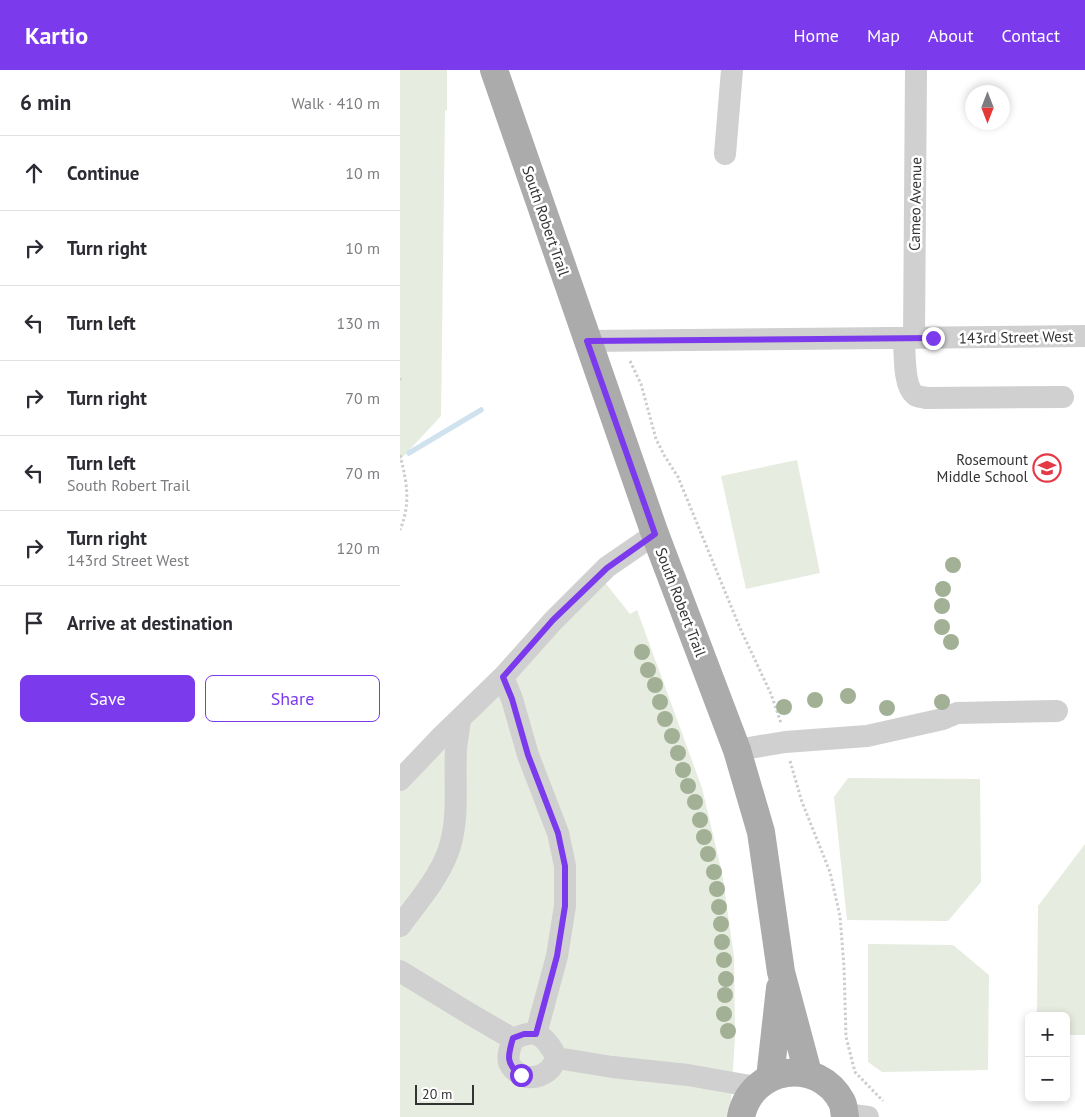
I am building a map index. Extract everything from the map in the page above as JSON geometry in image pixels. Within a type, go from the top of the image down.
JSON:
[{"type":"main road","name":"South Robert Trail","points":[[494,70],[655,534],[737,750],[761,832],[781,972]]},
{"type":"main road","points":[[781,972],[808,1074]]},
{"type":"main road","points":[[752,1097],[781,972]]},
{"type":"main road","points":[[752,1097],[784,1073],[798,1072],[816,1077],[831,1088],[853,1116]]},
{"type":"street","points":[[725,154],[732,70]]},
{"type":"street","name":"Cameo Avenue","points":[[916,70],[907,382],[916,396],[926,398],[1063,398]]},
{"type":"street","name":"143rd Street West","points":[[587,341],[1085,336]]},
{"type":"street","points":[[400,780],[503,677],[553,620],[607,568],[655,534]]},
{"type":"street","points":[[503,677],[512,699],[528,755],[558,833],[565,866],[565,906],[557,956],[536,1034]]},
{"type":"street","points":[[737,750],[785,742],[867,736],[943,719],[957,713],[1057,711]]},
{"type":"street","points":[[400,926],[437,875],[448,852],[454,826],[456,749],[460,719]]},
{"type":"street","points":[[400,971],[464,1011],[513,1038],[524,1034],[536,1034],[550,1044],[557,1058]]},
{"type":"street","points":[[513,1038],[509,1051],[509,1062],[513,1070],[521,1075],[529,1078],[541,1075],[551,1068],[557,1058]]},
{"type":"street","points":[[557,1058],[612,1067],[688,1075],[752,1097]]},
{"type":"path","points":[[400,456],[406,492],[405,516],[400,530]]},
{"type":"shaded area","points":[[400,70],[447,70],[447,111],[445,110],[441,416],[400,460]]},
{"type":"shaded area","points":[[797,460],[820,573],[746,589],[721,476]]},
{"type":"shaded area","points":[[599,575],[630,614],[637,610],[702,788],[722,873],[734,957],[735,1037],[730,1117],[400,1117],[400,780]]},
{"type":"shaded area","points":[[848,778],[980,779],[981,882],[948,921],[847,920],[834,797]]},
{"type":"shaded area","points":[[1085,844],[1085,1035],[1070,1035],[1070,1012],[1037,1012],[1038,906]]},
{"type":"shaded area","points":[[868,944],[953,945],[989,975],[988,1070],[882,1072],[868,1062]]},
{"type":"waterway","points":[[409,453],[481,410]]},
{"type":"place","name":"Rosemount Middle School","points":[[1047,468]]},
{"type":"route","points":[[521,1075],[513,1070],[509,1062],[509,1051],[513,1038],[524,1034],[536,1034],[557,956],[565,906],[565,866],[558,833],[528,755],[512,699],[503,677],[553,620],[607,568],[655,534],[587,341],[933,338]]}]
